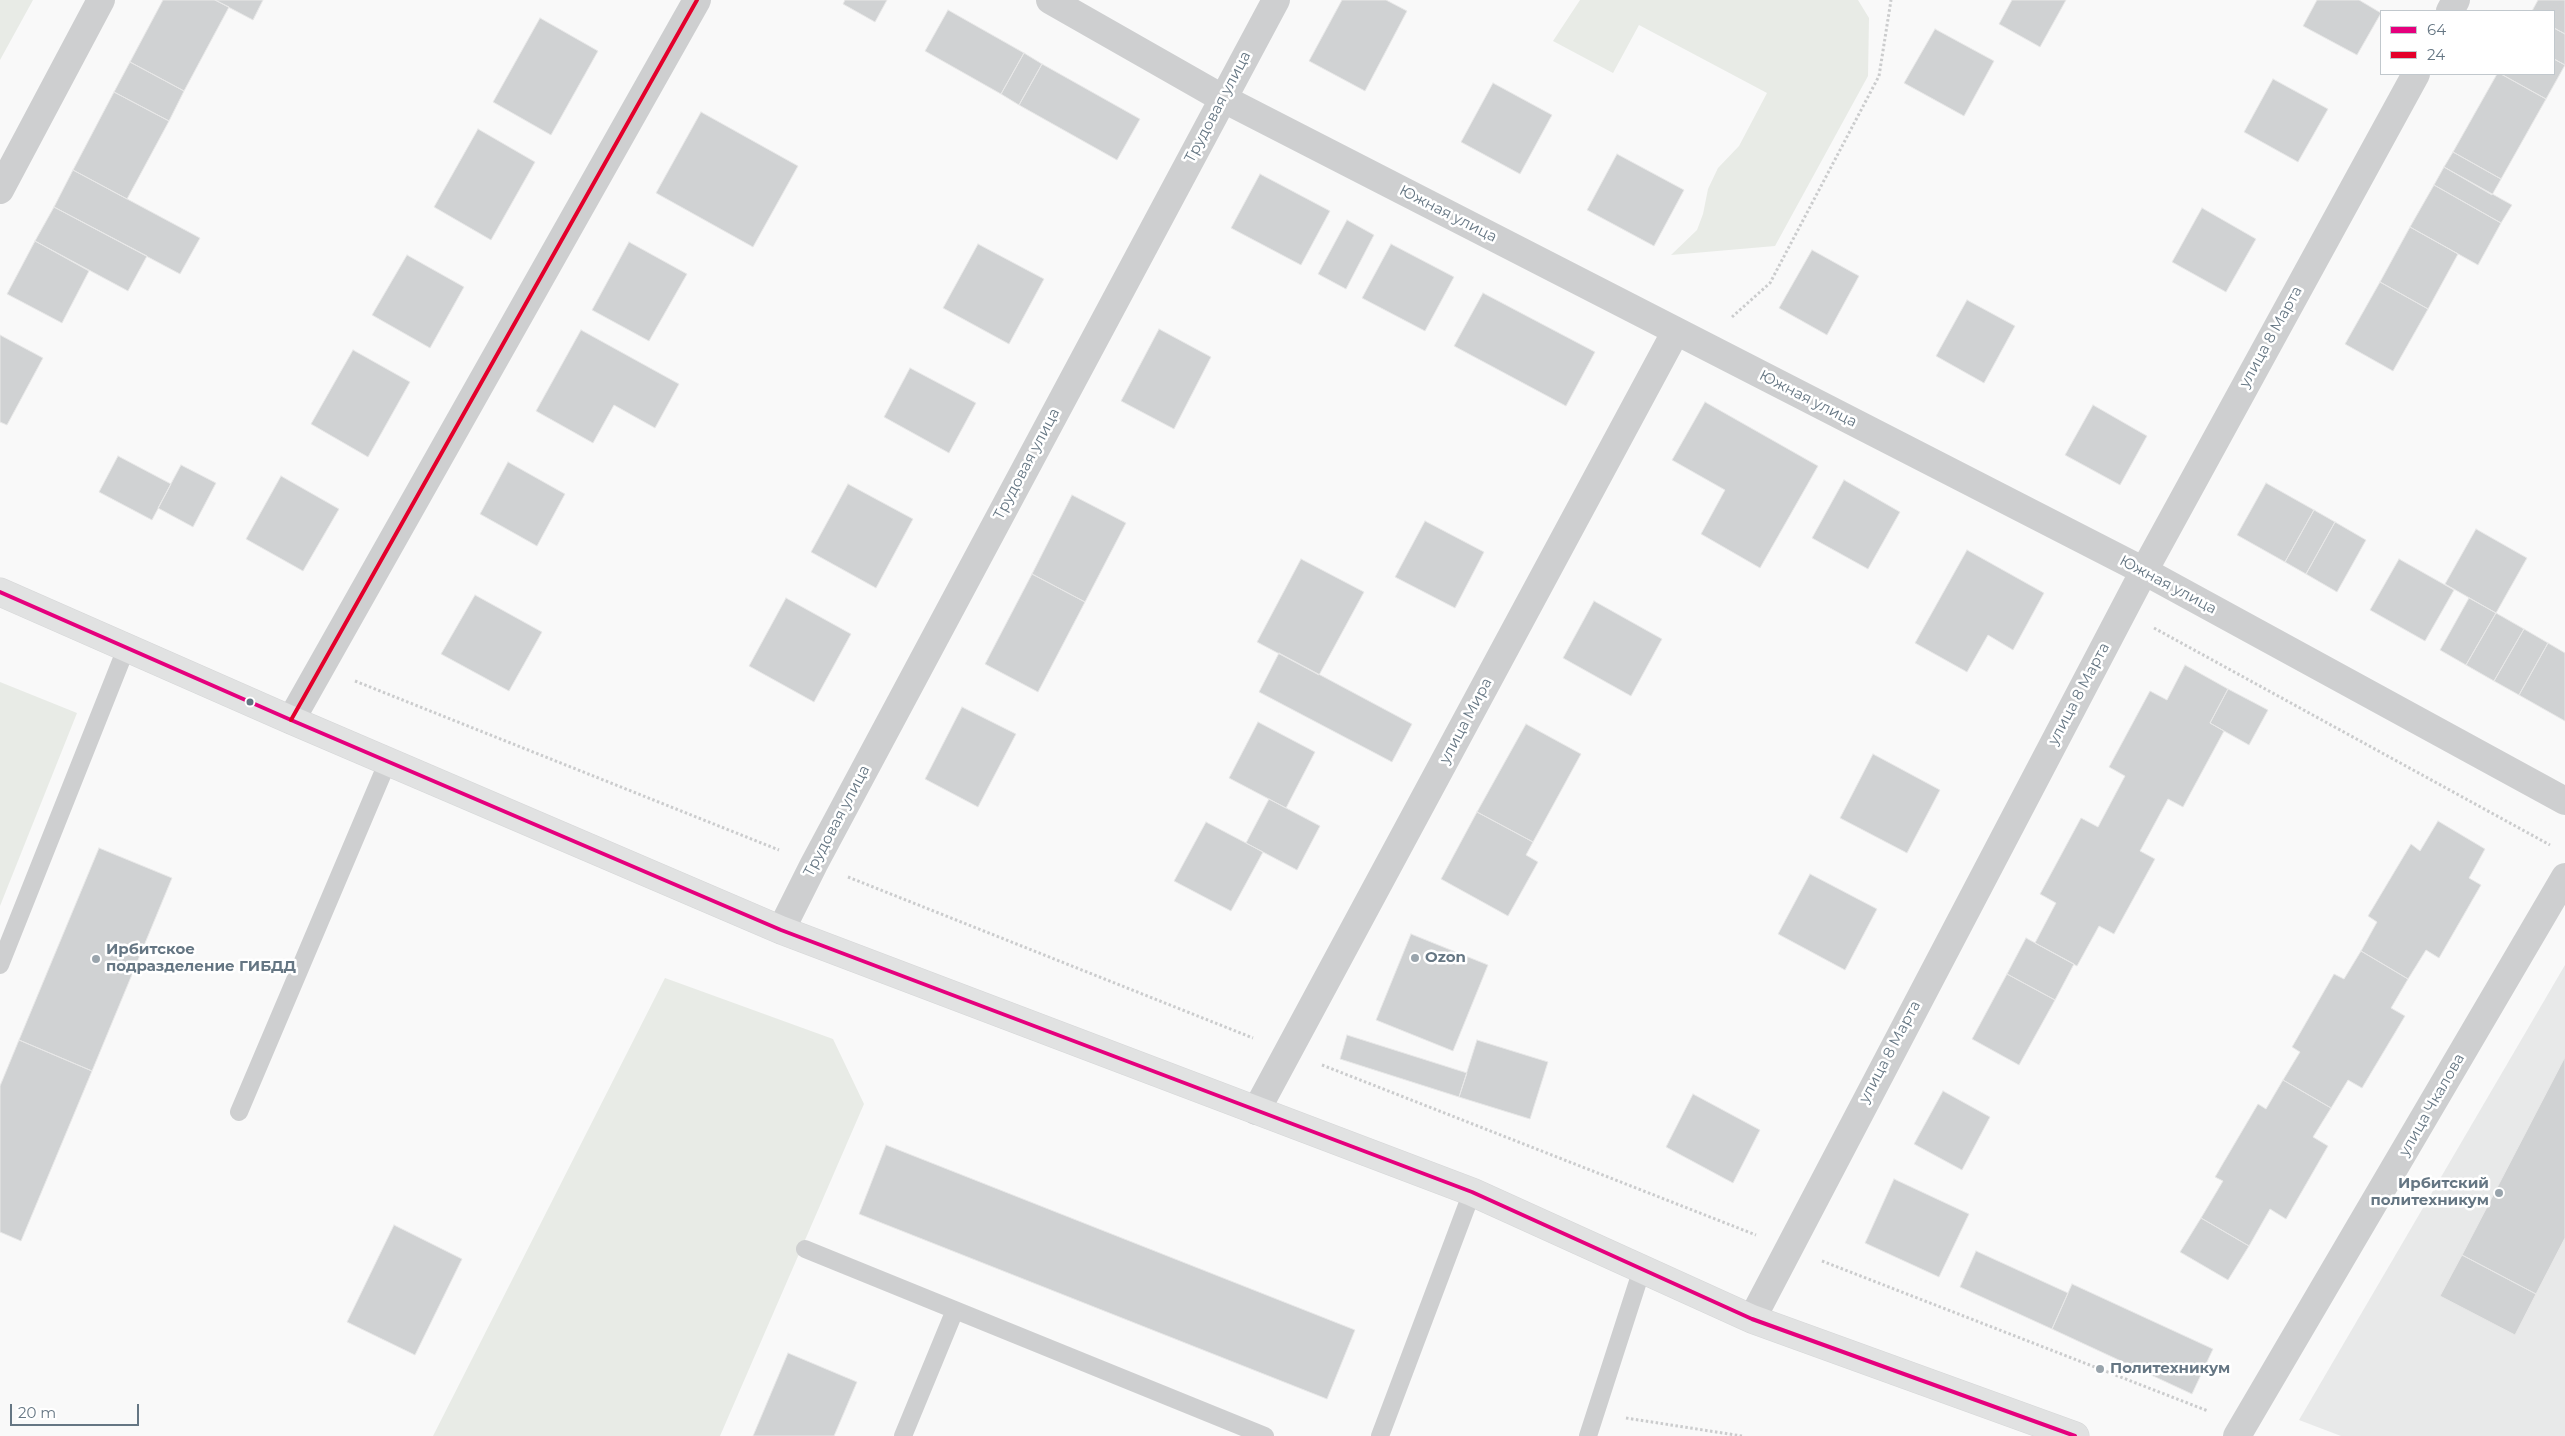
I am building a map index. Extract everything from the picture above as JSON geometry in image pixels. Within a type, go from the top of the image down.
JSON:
[{"type":"street","points":[[0,190],[101,0]]},
{"type":"street","points":[[291,720],[697,0]]},
{"type":"street","name":"Южная улица","points":[[1050,0],[1222,98],[2144,571],[2565,801]]},
{"type":"street","name":"Трудовая улица","points":[[782,930],[814,864],[1276,0]]},
{"type":"street","name":"улица 8 Марта","points":[[1752,1319],[2144,571],[2415,75]]},
{"type":"street","name":"улица Мира","points":[[1256,1111],[1676,331]]},
{"type":"street","points":[[0,592],[127,646],[291,720],[782,930],[1472,1192],[1752,1319],[2075,1436]]},
{"type":"street","name":"улица Чкалова","points":[[2237,1436],[2565,877]]},
{"type":"lane","points":[[0,965],[127,646]]},
{"type":"lane","points":[[239,1112],[388,761]]},
{"type":"lane","points":[[1380,1436],[1472,1192]]},
{"type":"lane","points":[[805,1250],[1265,1436]]},
{"type":"lane","points":[[1588,1436],[1642,1269]]},
{"type":"lane","points":[[903,1436],[954,1310]]},
{"type":"path","points":[[1702,344],[1770,283],[1879,76],[1891,0]]},
{"type":"path","points":[[2123,611],[2556,849]]},
{"type":"path","points":[[1595,1414],[1742,1436]]},
{"type":"shaded area","points":[[0,0],[33,0],[0,60]]},
{"type":"shaded area","points":[[1580,0],[1858,0],[1869,18],[1868,76],[1775,246],[1671,255],[1697,230],[1703,214],[1708,189],[1718,168],[1739,146],[1767,93],[1639,25],[1613,73],[1553,41]]},
{"type":"shaded area","points":[[0,682],[77,713],[0,906]]},
{"type":"shaded area","name":"Ирбитский политехникум","points":[[2565,965],[2565,1436],[2341,1436],[2299,1420]]},
{"type":"shaded area","points":[[665,978],[833,1039],[864,1104],[720,1436],[433,1436]]},
{"type":"building","points":[[163,0],[215,0],[229,7],[184,91],[130,62]]},
{"type":"building","points":[[215,0],[263,0],[253,20]]},
{"type":"building","points":[[845,0],[887,0],[875,22],[843,4]]},
{"type":"building","points":[[1342,0],[1386,0],[1407,11],[1365,91],[1309,61]]},
{"type":"building","points":[[2012,0],[2066,0],[2040,47],[1999,24]]},
{"type":"building","points":[[2317,0],[2359,0],[2380,12],[2357,55],[2303,26]]},
{"type":"building","points":[[2538,0],[2565,0],[2565,34],[2555,29],[2555,10],[2533,10]]},
{"type":"building","points":[[948,10],[1024,53],[1001,94],[925,51]]},
{"type":"building","points":[[540,18],[598,51],[551,135],[493,102]]},
{"type":"building","points":[[1935,29],[1994,61],[1964,116],[1904,83]]},
{"type":"building","points":[[2555,29],[2565,34],[2565,65],[2555,60]]},
{"type":"building","points":[[1024,53],[1042,64],[1019,105],[1001,94]]},
{"type":"building","points":[[2555,60],[2565,65],[2546,99],[2503,75],[2555,75]]},
{"type":"building","points":[[130,62],[184,91],[169,121],[114,92]]},
{"type":"building","points":[[1042,64],[1140,119],[1117,160],[1019,105]]},
{"type":"building","points":[[2496,75],[2503,75],[2546,99],[2501,179],[2453,152]]},
{"type":"building","points":[[2273,79],[2328,109],[2298,162],[2244,132]]},
{"type":"building","points":[[1493,83],[1552,115],[1520,174],[1461,142]]},
{"type":"building","points":[[114,92],[169,121],[127,199],[73,170]]},
{"type":"building","points":[[701,112],[798,166],[753,247],[656,193]]},
{"type":"building","points":[[478,129],[535,162],[491,240],[434,207]]},
{"type":"building","points":[[2453,152],[2501,179],[2492,195],[2444,167]]},
{"type":"building","points":[[1617,154],[1684,190],[1654,246],[1587,210]]},
{"type":"building","points":[[2444,167],[2512,205],[2501,223],[2434,185]]},
{"type":"building","points":[[73,170],[200,238],[180,274],[54,207]]},
{"type":"building","points":[[1260,174],[1330,211],[1301,265],[1231,228]]},
{"type":"building","points":[[2434,185],[2501,223],[2478,265],[2410,227]]},
{"type":"building","points":[[54,207],[147,256],[128,291],[35,241]]},
{"type":"building","points":[[2202,208],[2256,239],[2226,292],[2172,262]]},
{"type":"building","points":[[1347,220],[1374,235],[1346,289],[1318,274]]},
{"type":"building","points":[[2410,227],[2458,254],[2428,309],[2380,282]]},
{"type":"building","points":[[35,241],[89,271],[62,323],[7,294]]},
{"type":"building","points":[[629,242],[687,274],[649,341],[592,310]]},
{"type":"building","points":[[978,244],[1044,279],[1009,344],[943,308]]},
{"type":"building","points":[[1391,244],[1454,277],[1425,331],[1362,298]]},
{"type":"building","points":[[1812,250],[1859,276],[1827,335],[1779,308]]},
{"type":"building","points":[[407,255],[464,287],[430,348],[372,315]]},
{"type":"building","points":[[2380,282],[2428,309],[2393,371],[2345,344]]},
{"type":"building","points":[[1483,293],[1595,352],[1566,406],[1454,346]]},
{"type":"building","points":[[1967,300],[2015,326],[1984,383],[1936,356]]},
{"type":"building","points":[[1159,329],[1211,357],[1174,429],[1121,401]]},
{"type":"building","points":[[581,330],[679,384],[655,428],[614,405],[593,443],[536,411]]},
{"type":"building","points":[[0,335],[43,358],[7,425],[0,422]]},
{"type":"building","points":[[353,350],[410,382],[368,457],[311,424]]},
{"type":"building","points":[[910,368],[976,403],[949,453],[884,417]]},
{"type":"building","points":[[1705,402],[1818,466],[1760,568],[1701,534],[1725,490],[1672,460]]},
{"type":"building","points":[[2093,405],[2147,436],[2120,485],[2065,455]]},
{"type":"building","points":[[118,456],[171,484],[152,520],[99,492]]},
{"type":"building","points":[[508,462],[565,494],[537,546],[480,514]]},
{"type":"building","points":[[181,465],[216,483],[193,527],[158,508]]},
{"type":"building","points":[[281,476],[339,509],[303,571],[246,539]]},
{"type":"building","points":[[1844,480],[1900,512],[1868,569],[1812,538]]},
{"type":"building","points":[[2266,483],[2314,510],[2285,562],[2237,535]]},
{"type":"building","points":[[848,484],[913,519],[876,588],[811,552]]},
{"type":"building","points":[[1072,495],[1126,523],[1085,602],[1032,574]]},
{"type":"building","points":[[2314,510],[2335,522],[2306,574],[2285,562]]},
{"type":"building","points":[[1425,521],[1484,552],[1455,608],[1395,577]]},
{"type":"building","points":[[2335,522],[2366,540],[2337,592],[2306,574]]},
{"type":"building","points":[[2476,529],[2527,558],[2496,613],[2445,584]]},
{"type":"building","points":[[1967,550],[2044,593],[2013,650],[1988,635],[1967,672],[1915,643]]},
{"type":"building","points":[[1301,559],[1364,592],[1319,675],[1257,642]]},
{"type":"building","points":[[2399,559],[2454,590],[2425,641],[2370,610]]},
{"type":"building","points":[[1032,574],[1085,602],[1038,692],[985,664]]},
{"type":"building","points":[[475,595],[542,632],[509,691],[441,654]]},
{"type":"building","points":[[786,598],[851,634],[814,702],[749,666]]},
{"type":"building","points":[[2469,598],[2496,613],[2466,665],[2440,650]]},
{"type":"building","points":[[1594,601],[1662,639],[1631,696],[1563,658]]},
{"type":"building","points":[[2496,613],[2524,629],[2494,681],[2466,665]]},
{"type":"building","points":[[2524,629],[2548,643],[2519,695],[2494,681]]},
{"type":"building","points":[[2548,643],[2565,653],[2565,721],[2519,695]]},
{"type":"building","points":[[1279,653],[1412,724],[1392,762],[1259,692]]},
{"type":"building","points":[[2185,665],[2228,689],[2210,723],[2224,731],[2183,807],[2168,799],[2140,851],[2155,859],[2114,934],[2099,926],[2077,966],[2035,943],[2056,903],[2040,894],[2081,818],[2098,827],[2125,776],[2109,767],[2150,691],[2167,700]]},
{"type":"building","points":[[2228,689],[2268,710],[2249,745],[2210,723]]},
{"type":"building","points":[[962,707],[1016,734],[978,807],[925,779]]},
{"type":"building","points":[[1258,722],[1315,752],[1286,808],[1229,778]]},
{"type":"building","points":[[1526,724],[1581,754],[1533,842],[1477,812]]},
{"type":"building","points":[[1873,754],[1940,790],[1907,853],[1840,818]]},
{"type":"building","points":[[1269,799],[1320,826],[1297,870],[1246,843]]},
{"type":"building","points":[[1477,812],[1533,842],[1526,855],[1538,862],[1508,916],[1441,879]]},
{"type":"building","points":[[2438,821],[2485,849],[2469,878],[2481,885],[2439,958],[2426,950],[2408,979],[2361,951],[2377,922],[2368,916],[2411,844],[2420,851]]},
{"type":"building","points":[[1206,822],[1263,852],[1231,911],[1174,881]]},
{"type":"building","points":[[99,848],[172,878],[92,1071],[19,1040]]},
{"type":"building","points":[[1810,874],[1877,909],[1845,970],[1778,934]]},
{"type":"building","points":[[1411,934],[1488,965],[1453,1051],[1376,1020]]},
{"type":"building","points":[[2026,938],[2074,964],[2055,1000],[2007,974]]},
{"type":"building","points":[[2361,951],[2408,979],[2391,1008],[2405,1016],[2362,1088],[2348,1080],[2331,1108],[2283,1080],[2300,1052],[2292,1047],[2334,974],[2344,979]]},
{"type":"building","points":[[2007,974],[2055,1000],[2019,1065],[1972,1039]]},
{"type":"building","points":[[1347,1035],[1467,1073],[1459,1097],[1340,1059]]},
{"type":"building","points":[[19,1040],[92,1071],[21,1241],[0,1232],[0,1086]]},
{"type":"building","points":[[1477,1040],[1548,1062],[1530,1119],[1459,1097]]},
{"type":"building","points":[[2565,1057],[2565,1238],[2536,1294],[2462,1255]]},
{"type":"building","points":[[2283,1080],[2331,1108],[2313,1137],[2328,1146],[2286,1219],[2270,1209],[2249,1246],[2201,1218],[2223,1181],[2215,1177],[2258,1104],[2266,1109]]},
{"type":"building","points":[[1943,1091],[1990,1117],[1962,1170],[1914,1144]]},
{"type":"building","points":[[1693,1094],[1760,1130],[1733,1183],[1666,1147]]},
{"type":"building","points":[[886,1145],[1355,1330],[1327,1399],[859,1214]]},
{"type":"building","points":[[1894,1179],[1969,1214],[1939,1277],[1865,1243]]},
{"type":"building","points":[[2201,1218],[2249,1246],[2228,1280],[2180,1252]]},
{"type":"building","points":[[394,1225],[462,1259],[415,1355],[347,1322]]},
{"type":"building","points":[[1976,1251],[2068,1293],[2052,1329],[1960,1287]]},
{"type":"building","points":[[2462,1255],[2536,1294],[2515,1335],[2440,1296]]},
{"type":"building","points":[[2072,1284],[2213,1349],[2192,1394],[2052,1329]]},
{"type":"building","points":[[788,1353],[857,1382],[834,1436],[753,1436]]},
{"type":"transit line","name":"24","points":[[291,720],[697,0]]},
{"type":"transit line","name":"64","points":[[0,592],[291,720],[781,930],[1472,1192],[1752,1319],[2075,1436]]},
{"type":"place","name":"Ozon","points":[[1415,958]]},
{"type":"place","name":"Ирбитское подразделение ГИБДД","points":[[96,959]]},
{"type":"place","name":"Ирбитский политехникум","points":[[2499,1193]]},
{"type":"place","name":"Политехникум","points":[[2100,1369]]}]
